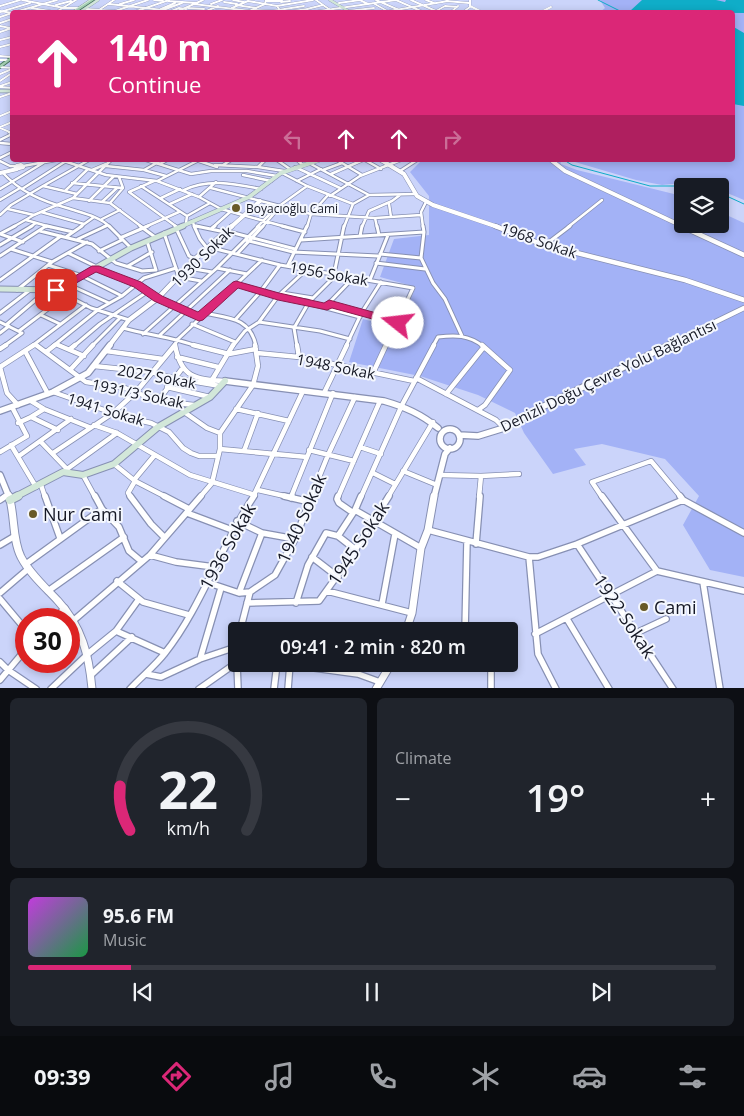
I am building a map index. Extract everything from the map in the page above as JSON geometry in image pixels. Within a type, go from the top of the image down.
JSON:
[{"type":"main road","points":[[80,8],[94,0]]},
{"type":"main road","points":[[83,10],[94,0]]},
{"type":"main road","points":[[80,10],[94,0]]},
{"type":"main road","points":[[330,0],[340,1],[347,10]]},
{"type":"main road","points":[[0,66],[10,58]]},
{"type":"main road","points":[[0,289],[56,290],[131,248],[249,197],[281,173],[310,163]]},
{"type":"main road","points":[[9,497],[38,486],[64,470],[83,476],[114,464],[158,427],[210,397],[222,383]]},
{"type":"street","points":[[0,6],[21,0],[64,8],[80,8]]},
{"type":"street","points":[[24,10],[57,0]]},
{"type":"street","points":[[45,10],[75,0]]},
{"type":"street","points":[[60,10],[75,0]]},
{"type":"street","points":[[101,9],[114,0]]},
{"type":"street","points":[[120,0],[127,2]]},
{"type":"street","points":[[118,5],[133,0],[143,2]]},
{"type":"street","points":[[119,10],[148,0]]},
{"type":"street","points":[[140,4],[154,0],[179,2]]},
{"type":"street","points":[[183,10],[202,0]]},
{"type":"street","points":[[203,4],[212,0]]},
{"type":"street","points":[[219,0],[256,8]]},
{"type":"street","points":[[200,10],[209,5],[233,0],[261,6]]},
{"type":"street","points":[[252,10],[265,4],[266,0],[283,0]]},
{"type":"street","points":[[283,0],[276,4],[278,9],[304,6]]},
{"type":"street","points":[[279,2],[289,0],[307,9]]},
{"type":"street","points":[[230,10],[248,1],[277,6],[298,4],[308,0],[314,0],[331,9]]},
{"type":"street","points":[[320,3],[330,0]]},
{"type":"street","points":[[340,1],[360,0],[379,10]]},
{"type":"street","points":[[325,10],[396,0],[417,10]]},
{"type":"street","points":[[411,0],[431,10]]},
{"type":"street","points":[[426,0],[443,7],[457,7]]},
{"type":"street","points":[[439,0],[470,5],[479,10]]},
{"type":"street","points":[[466,10],[470,5],[470,0]]},
{"type":"street","points":[[105,6],[141,10],[166,1],[172,4]]},
{"type":"street","points":[[110,3],[162,10],[184,1]]},
{"type":"street","points":[[162,10],[172,4],[184,1],[242,10]]},
{"type":"street","points":[[209,10],[224,1]]},
{"type":"street","points":[[231,3],[238,1]]},
{"type":"street","points":[[379,1],[399,10],[448,1]]},
{"type":"street","points":[[1,11],[32,2]]},
{"type":"street","points":[[304,2],[312,7]]},
{"type":"street","points":[[373,3],[385,10]]},
{"type":"street","points":[[136,4],[153,6],[162,10]]},
{"type":"street","points":[[454,10],[460,4]]},
{"type":"street","points":[[30,8],[37,10],[51,5]]},
{"type":"street","points":[[177,5],[188,8]]},
{"type":"street","points":[[300,10],[323,5]]},
{"type":"street","points":[[218,10],[224,6]]},
{"type":"street","points":[[263,10],[273,6]]},
{"type":"street","points":[[440,10],[443,7]]},
{"type":"street","points":[[545,10],[551,7]]},
{"type":"street","points":[[176,10],[179,8],[212,9]]},
{"type":"street","points":[[357,10],[374,8]]},
{"type":"street","points":[[86,9],[108,10]]},
{"type":"street","points":[[0,32],[10,29]]},
{"type":"street","points":[[0,60],[6,60]]},
{"type":"street","points":[[0,158],[11,167],[33,165],[41,162]]},
{"type":"street","points":[[24,162],[20,167],[1,173],[10,183],[56,206],[102,219],[131,248]]},
{"type":"street","points":[[0,189],[41,162]]},
{"type":"street","points":[[0,200],[66,162],[114,176],[156,181],[192,194],[230,212],[304,232]]},
{"type":"street","points":[[0,215],[8,210],[11,205],[84,162]]},
{"type":"street","points":[[0,234],[34,215],[73,198],[110,162]]},
{"type":"street","points":[[144,170],[160,162],[191,174],[247,170],[281,173]]},
{"type":"street","points":[[194,162],[129,192],[177,227],[189,256],[196,259]]},
{"type":"street","points":[[202,162],[258,167],[281,173],[306,186],[352,204]]},
{"type":"street","points":[[223,165],[228,162]]},
{"type":"street","points":[[258,167],[263,162]]},
{"type":"street","points":[[281,162],[340,188]]},
{"type":"street","points":[[299,162],[303,165]]},
{"type":"street","points":[[331,174],[359,162]]},
{"type":"street","points":[[368,162],[381,169]]},
{"type":"street","name":"1968 Sokak","points":[[385,162],[400,171],[416,194],[426,202],[483,221],[545,245],[685,280],[744,300]]},
{"type":"street","points":[[288,266],[311,214],[329,195],[362,175],[392,166],[398,162]]},
{"type":"street","points":[[400,171],[414,162]]},
{"type":"street","points":[[554,162],[565,171],[744,253]]},
{"type":"street","points":[[558,162],[568,170],[674,218]]},
{"type":"street","points":[[310,163],[369,195]]},
{"type":"street","points":[[297,181],[322,169],[342,163],[362,175]]},
{"type":"street","points":[[213,164],[217,168],[216,171]]},
{"type":"street","points":[[92,170],[107,165],[144,170],[166,176]]},
{"type":"street","points":[[66,190],[88,169]]},
{"type":"street","points":[[234,183],[247,170]]},
{"type":"street","points":[[191,174],[192,185]]},
{"type":"street","points":[[243,175],[271,181]]},
{"type":"street","points":[[89,201],[114,176]]},
{"type":"street","points":[[119,177],[123,188]]},
{"type":"street","points":[[199,197],[216,182]]},
{"type":"street","points":[[160,198],[192,185],[216,182],[234,183],[261,189]]},
{"type":"street","points":[[72,184],[123,188]]},
{"type":"street","points":[[43,186],[77,194]]},
{"type":"street","points":[[141,186],[187,216]]},
{"type":"street","points":[[143,334],[174,304],[248,240],[280,207],[306,186]]},
{"type":"street","points":[[103,201],[117,188]]},
{"type":"street","points":[[110,203],[123,188]]},
{"type":"street","points":[[211,188],[311,214],[363,218],[421,215]]},
{"type":"street","points":[[170,204],[192,194]]},
{"type":"street","points":[[299,357],[294,328],[309,302],[335,274],[347,216],[352,204],[369,195],[416,194]]},
{"type":"street","points":[[360,236],[363,218],[374,206],[389,204],[400,195]]},
{"type":"street","points":[[73,198],[110,203],[155,237]]},
{"type":"street","points":[[545,245],[602,200]]},
{"type":"street","name":"1930 Sokak","points":[[0,411],[51,393],[88,373],[129,320],[158,298],[196,259],[260,201]]},
{"type":"street","points":[[426,202],[421,215],[424,232],[421,258],[445,299],[462,336]]},
{"type":"street","points":[[187,216],[210,203]]},
{"type":"street","points":[[389,204],[391,217]]},
{"type":"street","points":[[0,210],[34,215]]},
{"type":"street","points":[[102,219],[120,210]]},
{"type":"street","points":[[41,212],[84,224]]},
{"type":"street","points":[[100,251],[143,228],[179,212]]},
{"type":"street","points":[[212,228],[230,212]]},
{"type":"street","points":[[186,223],[187,216]]},
{"type":"street","points":[[66,237],[94,217]]},
{"type":"street","points":[[375,218],[379,235]]},
{"type":"street","points":[[26,220],[73,232]]},
{"type":"street","points":[[192,221],[196,226],[200,239],[208,248]]},
{"type":"street","points":[[0,245],[36,224]]},
{"type":"street","points":[[77,239],[107,225]]},
{"type":"street","points":[[0,256],[47,226]]},
{"type":"street","points":[[196,226],[212,228],[248,240],[294,251],[421,258]]},
{"type":"street","points":[[40,231],[87,242],[111,260],[142,271],[156,273]]},
{"type":"street","points":[[301,240],[424,232]]},
{"type":"street","points":[[164,233],[179,276],[201,281]]},
{"type":"street","points":[[704,233],[744,253]]},
{"type":"street","points":[[0,234],[23,242]]},
{"type":"street","points":[[370,280],[388,235]]},
{"type":"street","points":[[0,280],[61,236]]},
{"type":"street","points":[[237,254],[248,240]]},
{"type":"street","points":[[147,241],[152,252],[156,273]]},
{"type":"street","points":[[17,290],[50,263],[87,242]]},
{"type":"street","name":"1956 Sokak","points":[[208,248],[280,265],[413,288],[398,323]]},
{"type":"street","points":[[11,249],[34,256],[82,276],[122,296]]},
{"type":"street","points":[[128,266],[152,252]]},
{"type":"street","points":[[68,253],[96,268],[137,284],[158,298],[199,317]]},
{"type":"street","points":[[53,453],[113,412],[136,392],[175,345],[178,338],[262,260]]},
{"type":"street","points":[[376,264],[426,269]]},
{"type":"street","points":[[235,320],[261,291],[280,265]]},
{"type":"street","points":[[46,352],[99,309],[122,296],[144,278],[176,268]]},
{"type":"street","points":[[188,268],[212,272]]},
{"type":"street","points":[[217,268],[247,274]]},
{"type":"street","points":[[212,380],[234,342],[260,322],[278,296],[306,269]]},
{"type":"street","points":[[160,335],[230,270]]},
{"type":"street","points":[[328,305],[354,278]]},
{"type":"street","points":[[325,391],[361,315],[381,282]]},
{"type":"street","points":[[67,284],[109,303]]},
{"type":"street","points":[[236,284],[278,296],[328,305],[398,323],[373,373]]},
{"type":"street","points":[[0,313],[30,290]]},
{"type":"street","points":[[56,290],[86,305],[129,320]]},
{"type":"street","points":[[0,333],[46,291]]},
{"type":"street","points":[[70,349],[147,292]]},
{"type":"street","points":[[282,292],[313,298]]},
{"type":"street","points":[[19,331],[65,296]]},
{"type":"street","points":[[0,452],[26,436],[18,423],[15,406],[7,393],[0,367],[35,344],[86,305]]},
{"type":"street","name":"Denizli Doğu Çevre Yolu Bağlantısı","points":[[460,437],[478,436],[504,428],[540,408],[744,308]]},
{"type":"street","points":[[80,615],[150,555],[212,483],[220,449],[220,434],[253,385],[258,366],[257,351],[250,328],[235,320],[204,313]]},
{"type":"street","points":[[41,315],[60,324]]},
{"type":"street","points":[[70,370],[120,318]]},
{"type":"street","points":[[0,322],[22,333],[0,349]]},
{"type":"street","points":[[260,322],[320,331],[350,339]]},
{"type":"street","points":[[192,324],[234,342]]},
{"type":"street","points":[[123,328],[143,334],[178,338],[199,347],[228,354]]},
{"type":"street","points":[[338,536],[354,511],[373,473],[402,405],[438,337],[462,336],[472,339],[510,370],[485,405],[478,410]]},
{"type":"street","points":[[35,344],[80,378]]},
{"type":"street","points":[[56,344],[84,356]]},
{"type":"street","points":[[175,345],[176,357],[181,370],[187,375],[222,383],[303,391],[325,391],[402,405],[433,422],[438,428],[442,444],[448,451]]},
{"type":"street","points":[[446,394],[483,348]]},
{"type":"street","points":[[25,351],[51,393]]},
{"type":"street","points":[[106,351],[163,359]]},
{"type":"street","name":"1948 Sokak","points":[[228,354],[257,351],[415,379],[478,410],[496,420],[504,428]]},
{"type":"street","points":[[176,357],[218,367]]},
{"type":"street","name":"2027 Sokak","points":[[94,366],[151,372],[173,378],[222,383]]},
{"type":"street","points":[[158,401],[173,378],[181,370]]},
{"type":"street","name":"1931/3 Sokak","points":[[80,378],[86,382],[125,388],[158,401],[197,405]]},
{"type":"street","points":[[167,387],[210,397]]},
{"type":"street","name":"1936 Sokak","points":[[130,688],[165,653],[189,615],[232,530],[256,493],[276,454],[303,391]]},
{"type":"street","name":"1941 Sokak","points":[[51,393],[124,417],[151,423],[169,432],[179,444],[191,453],[199,456],[218,456]]},
{"type":"street","points":[[291,498],[309,450],[334,393]]},
{"type":"street","name":"1940 Sokak","points":[[250,592],[275,575],[295,539],[328,455],[355,397]]},
{"type":"street","points":[[31,401],[44,410],[117,433],[190,475],[212,483],[310,502]]},
{"type":"street","points":[[380,401],[338,499],[339,503],[421,548]]},
{"type":"street","points":[[236,409],[289,420]]},
{"type":"street","points":[[18,423],[44,410]]},
{"type":"street","points":[[184,412],[207,428],[220,434]]},
{"type":"street","points":[[244,451],[258,413]]},
{"type":"street","points":[[31,416],[58,430]]},
{"type":"street","points":[[19,456],[71,419]]},
{"type":"street","name":"1945 Sokak","points":[[247,603],[320,601],[374,522],[433,422]]},
{"type":"street","points":[[409,622],[412,613],[421,548],[428,530],[430,512],[437,485],[448,451],[457,447],[460,437],[455,431],[438,428]]},
{"type":"street","points":[[440,436],[446,430]]},
{"type":"street","points":[[41,442],[53,453],[64,470],[117,433]]},
{"type":"street","points":[[12,445],[38,486],[60,538]]},
{"type":"street","points":[[360,446],[381,454]]},
{"type":"street","points":[[220,449],[307,457]]},
{"type":"street","points":[[309,450],[354,461]]},
{"type":"street","points":[[154,456],[135,480],[128,493],[151,524],[164,537]]},
{"type":"street","points":[[744,533],[683,500],[651,461],[592,482],[622,526],[657,571],[744,591]]},
{"type":"street","points":[[114,464],[135,480],[188,511],[232,530]]},
{"type":"street","points":[[403,471],[437,485]]},
{"type":"street","points":[[373,473],[395,484]]},
{"type":"street","points":[[440,475],[481,476],[518,474]]},
{"type":"street","points":[[0,475],[9,497],[15,543],[27,567],[65,608]]},
{"type":"street","points":[[83,476],[102,509],[112,519],[124,537],[129,551],[141,561]]},
{"type":"street","points":[[476,544],[481,476]]},
{"type":"street","points":[[0,500],[9,497]]},
{"type":"street","points":[[428,530],[476,544],[529,557],[538,557],[577,544],[683,500]]},
{"type":"street","points":[[0,593],[60,538],[102,509]]},
{"type":"street","points":[[237,521],[262,533],[295,539]]},
{"type":"street","points":[[239,592],[262,533]]},
{"type":"street","points":[[296,603],[312,557],[326,533],[338,536],[356,550]]},
{"type":"street","points":[[382,604],[395,534]]},
{"type":"street","points":[[0,545],[15,536]]},
{"type":"street","points":[[48,591],[71,575],[98,552],[124,537]]},
{"type":"street","points":[[465,622],[467,541]]},
{"type":"street","name":"1922 Sokak","points":[[577,544],[673,688]]},
{"type":"street","points":[[150,555],[176,562],[214,567]]},
{"type":"street","points":[[312,557],[338,577]]},
{"type":"street","points":[[529,557],[538,654],[556,688]]},
{"type":"street","points":[[535,634],[657,571]]},
{"type":"street","points":[[118,582],[139,599],[189,615]]},
{"type":"street","points":[[206,582],[221,588],[239,592],[250,592],[242,622]]},
{"type":"street","points":[[703,582],[720,688]]},
{"type":"street","points":[[200,659],[221,588]]},
{"type":"street","points":[[327,590],[412,613]]},
{"type":"street","points":[[0,599],[15,617]]},
{"type":"street","points":[[51,688],[116,631],[139,599]]},
{"type":"street","points":[[567,619],[609,688]]},
{"type":"street","points":[[636,633],[666,619]]},
{"type":"street","points":[[80,628],[89,653],[90,684]]},
{"type":"street","points":[[116,631],[165,653]]},
{"type":"street","points":[[90,684],[132,637]]},
{"type":"street","points":[[146,674],[161,677],[200,659],[228,649]]},
{"type":"street","points":[[0,662],[8,670],[36,688]]},
{"type":"street","points":[[0,680],[15,662]]},
{"type":"street","points":[[199,688],[228,668]]},
{"type":"street","points":[[237,672],[238,688]]},
{"type":"street","points":[[274,688],[276,672]]},
{"type":"street","points":[[288,688],[289,672]]},
{"type":"street","points":[[344,672],[358,674],[378,685],[386,672]]},
{"type":"street","points":[[491,672],[491,688]]},
{"type":"shaded area","points":[[600,0],[744,0],[744,200],[729,194],[729,178],[674,178],[674,184],[662,185],[636,180],[575,162],[735,162],[735,10],[602,10],[605,8]]},
{"type":"shaded area","points":[[642,0],[716,0],[725,2],[726,0],[744,0],[744,13],[735,13],[735,10],[631,10]]},
{"type":"shaded area","points":[[735,28],[744,33],[744,106],[735,104]]},
{"type":"shaded area","points":[[420,162],[560,162],[561,164],[577,170],[674,194],[674,233],[729,233],[729,216],[744,223],[744,577],[710,570],[683,525],[699,496],[665,459],[602,444],[574,449],[586,465],[553,474],[524,433],[515,413],[478,395],[420,376],[349,362],[363,319],[398,328],[416,287],[380,277],[394,239],[429,235],[429,196],[410,172]]},
{"type":"waterway","points":[[598,0],[618,10]]},
{"type":"waterway","points":[[567,162],[572,165],[650,186],[674,186]]},
{"type":"waterway","points":[[729,197],[744,204]]},
{"type":"place","name":"Boyacıoğlu Cami","points":[[236,208]]},
{"type":"place","name":"Nur Cami","points":[[33,514]]},
{"type":"place","name":"Cami","points":[[644,607]]},
{"type":"route","points":[[56,290],[96,269],[137,284],[158,298],[199,317],[236,284],[327,307],[329,303],[398,323]]}]
